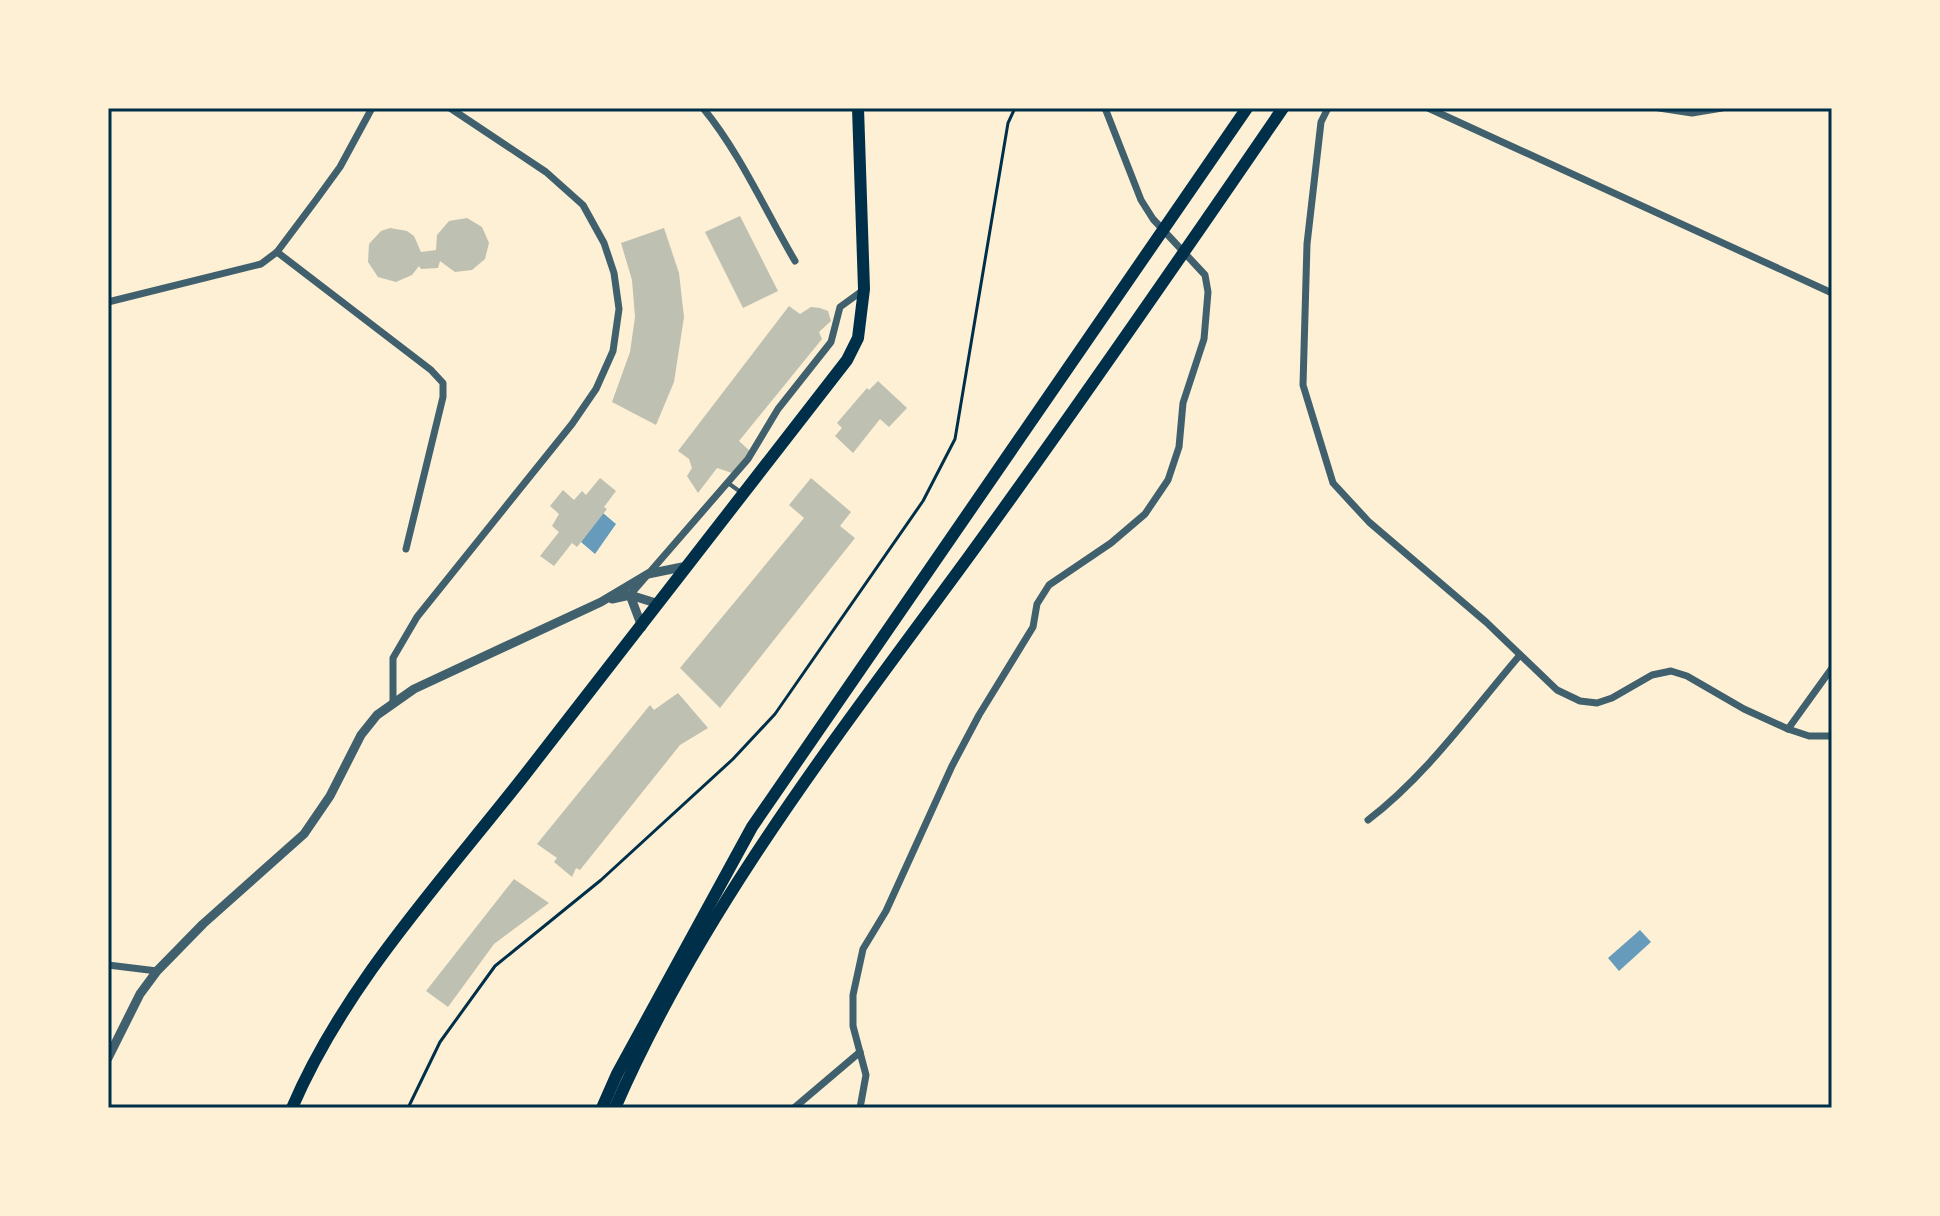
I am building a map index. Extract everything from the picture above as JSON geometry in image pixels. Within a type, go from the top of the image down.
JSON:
[{"type":"main road","points":[[292,1108],[316,1053],[379,961],[847,360],[858,338],[863,314],[858,108]]},
{"type":"main road","points":[[602,1108],[617,1074],[752,827],[1247,108]]},
{"type":"main road","points":[[615,1108],[636,1058],[735,886],[811,772],[1076,409],[1283,108]]},
{"type":"street","points":[[108,302],[261,264],[277,252],[340,167],[372,108]]},
{"type":"street","points":[[393,701],[393,658],[417,617],[572,424],[596,389],[613,351],[619,309],[614,273],[604,243],[583,205],[546,172],[450,108]]},
{"type":"street","points":[[703,108],[738,161],[795,261]]},
{"type":"street","points":[[860,1108],[866,1075],[853,1026],[853,995],[863,949],[886,911],[966,741],[1033,627],[1037,604],[1049,585],[1111,543],[1145,514],[1168,480],[1179,447],[1183,403],[1204,339],[1208,292],[1205,275],[1153,219],[1141,200],[1105,108]]},
{"type":"street","points":[[1328,108],[1321,122],[1307,244],[1303,385],[1333,483],[1369,522],[1486,622],[1557,690],[1580,701],[1597,703],[1652,675],[1671,671],[1687,676],[1744,709],[1788,729],[1809,736],[1832,736]]},
{"type":"street","points":[[1428,108],[1832,293]]},
{"type":"street","points":[[1659,108],[1692,113],[1722,108]]},
{"type":"street","points":[[277,252],[431,370],[443,383],[443,397],[406,549]]},
{"type":"street","points":[[630,595],[748,459],[778,409],[831,342],[840,307],[864,289]]},
{"type":"street","points":[[108,1058],[140,994],[157,971],[203,924],[304,834],[330,796],[361,735],[393,701],[601,602],[648,574],[690,565]]},
{"type":"street","points":[[601,602],[630,595],[659,604]]},
{"type":"street","points":[[630,595],[642,627]]},
{"type":"street","points":[[1368,820],[1390,803],[1440,750],[1520,655]]},
{"type":"street","points":[[1788,729],[1832,668]]},
{"type":"street","points":[[108,965],[157,971]]},
{"type":"street","points":[[794,1108],[860,1052]]},
{"type":"lane","points":[[728,483],[743,495]]},
{"type":"path","points":[[408,1108],[440,1042],[495,966],[601,880],[733,759],[775,714],[923,501],[955,439],[1008,123],[1015,108]]},
{"type":"water","points":[[603,513],[616,524],[595,554],[581,542]]},
{"type":"water","points":[[1640,930],[1651,942],[1619,971],[1608,958]]},
{"type":"building","points":[[740,216],[778,291],[743,308],[705,232]]},
{"type":"building","points":[[467,218],[482,227],[489,243],[485,259],[472,270],[455,272],[440,261],[438,268],[421,269],[419,266],[412,275],[396,282],[378,277],[368,262],[369,244],[381,231],[390,228],[407,231],[414,236],[421,252],[436,250],[437,235],[449,221]]},
{"type":"building","points":[[664,228],[679,273],[684,317],[674,382],[656,425],[612,402],[630,352],[635,317],[632,280],[621,243]]},
{"type":"building","points":[[789,306],[800,314],[811,307],[820,308],[828,311],[831,321],[819,332],[822,339],[739,441],[751,452],[732,473],[717,468],[698,493],[687,476],[692,468],[689,459],[678,451]]},
{"type":"building","points":[[878,381],[907,408],[889,427],[880,419],[853,453],[835,436],[842,428],[837,423],[867,388],[869,390]]},
{"type":"building","points":[[600,478],[616,491],[604,507],[607,509],[577,547],[572,543],[554,566],[540,556],[559,532],[552,526],[559,514],[550,506],[563,490],[574,500],[582,491],[586,495]]},
{"type":"building","points":[[811,478],[851,512],[840,526],[855,538],[720,708],[680,668],[804,518],[789,505]]},
{"type":"building","points":[[678,693],[708,728],[680,745],[580,870],[576,868],[572,877],[554,862],[557,858],[537,844],[650,705],[654,710]]},
{"type":"building","points":[[514,879],[549,903],[494,944],[448,1007],[426,991]]}]
